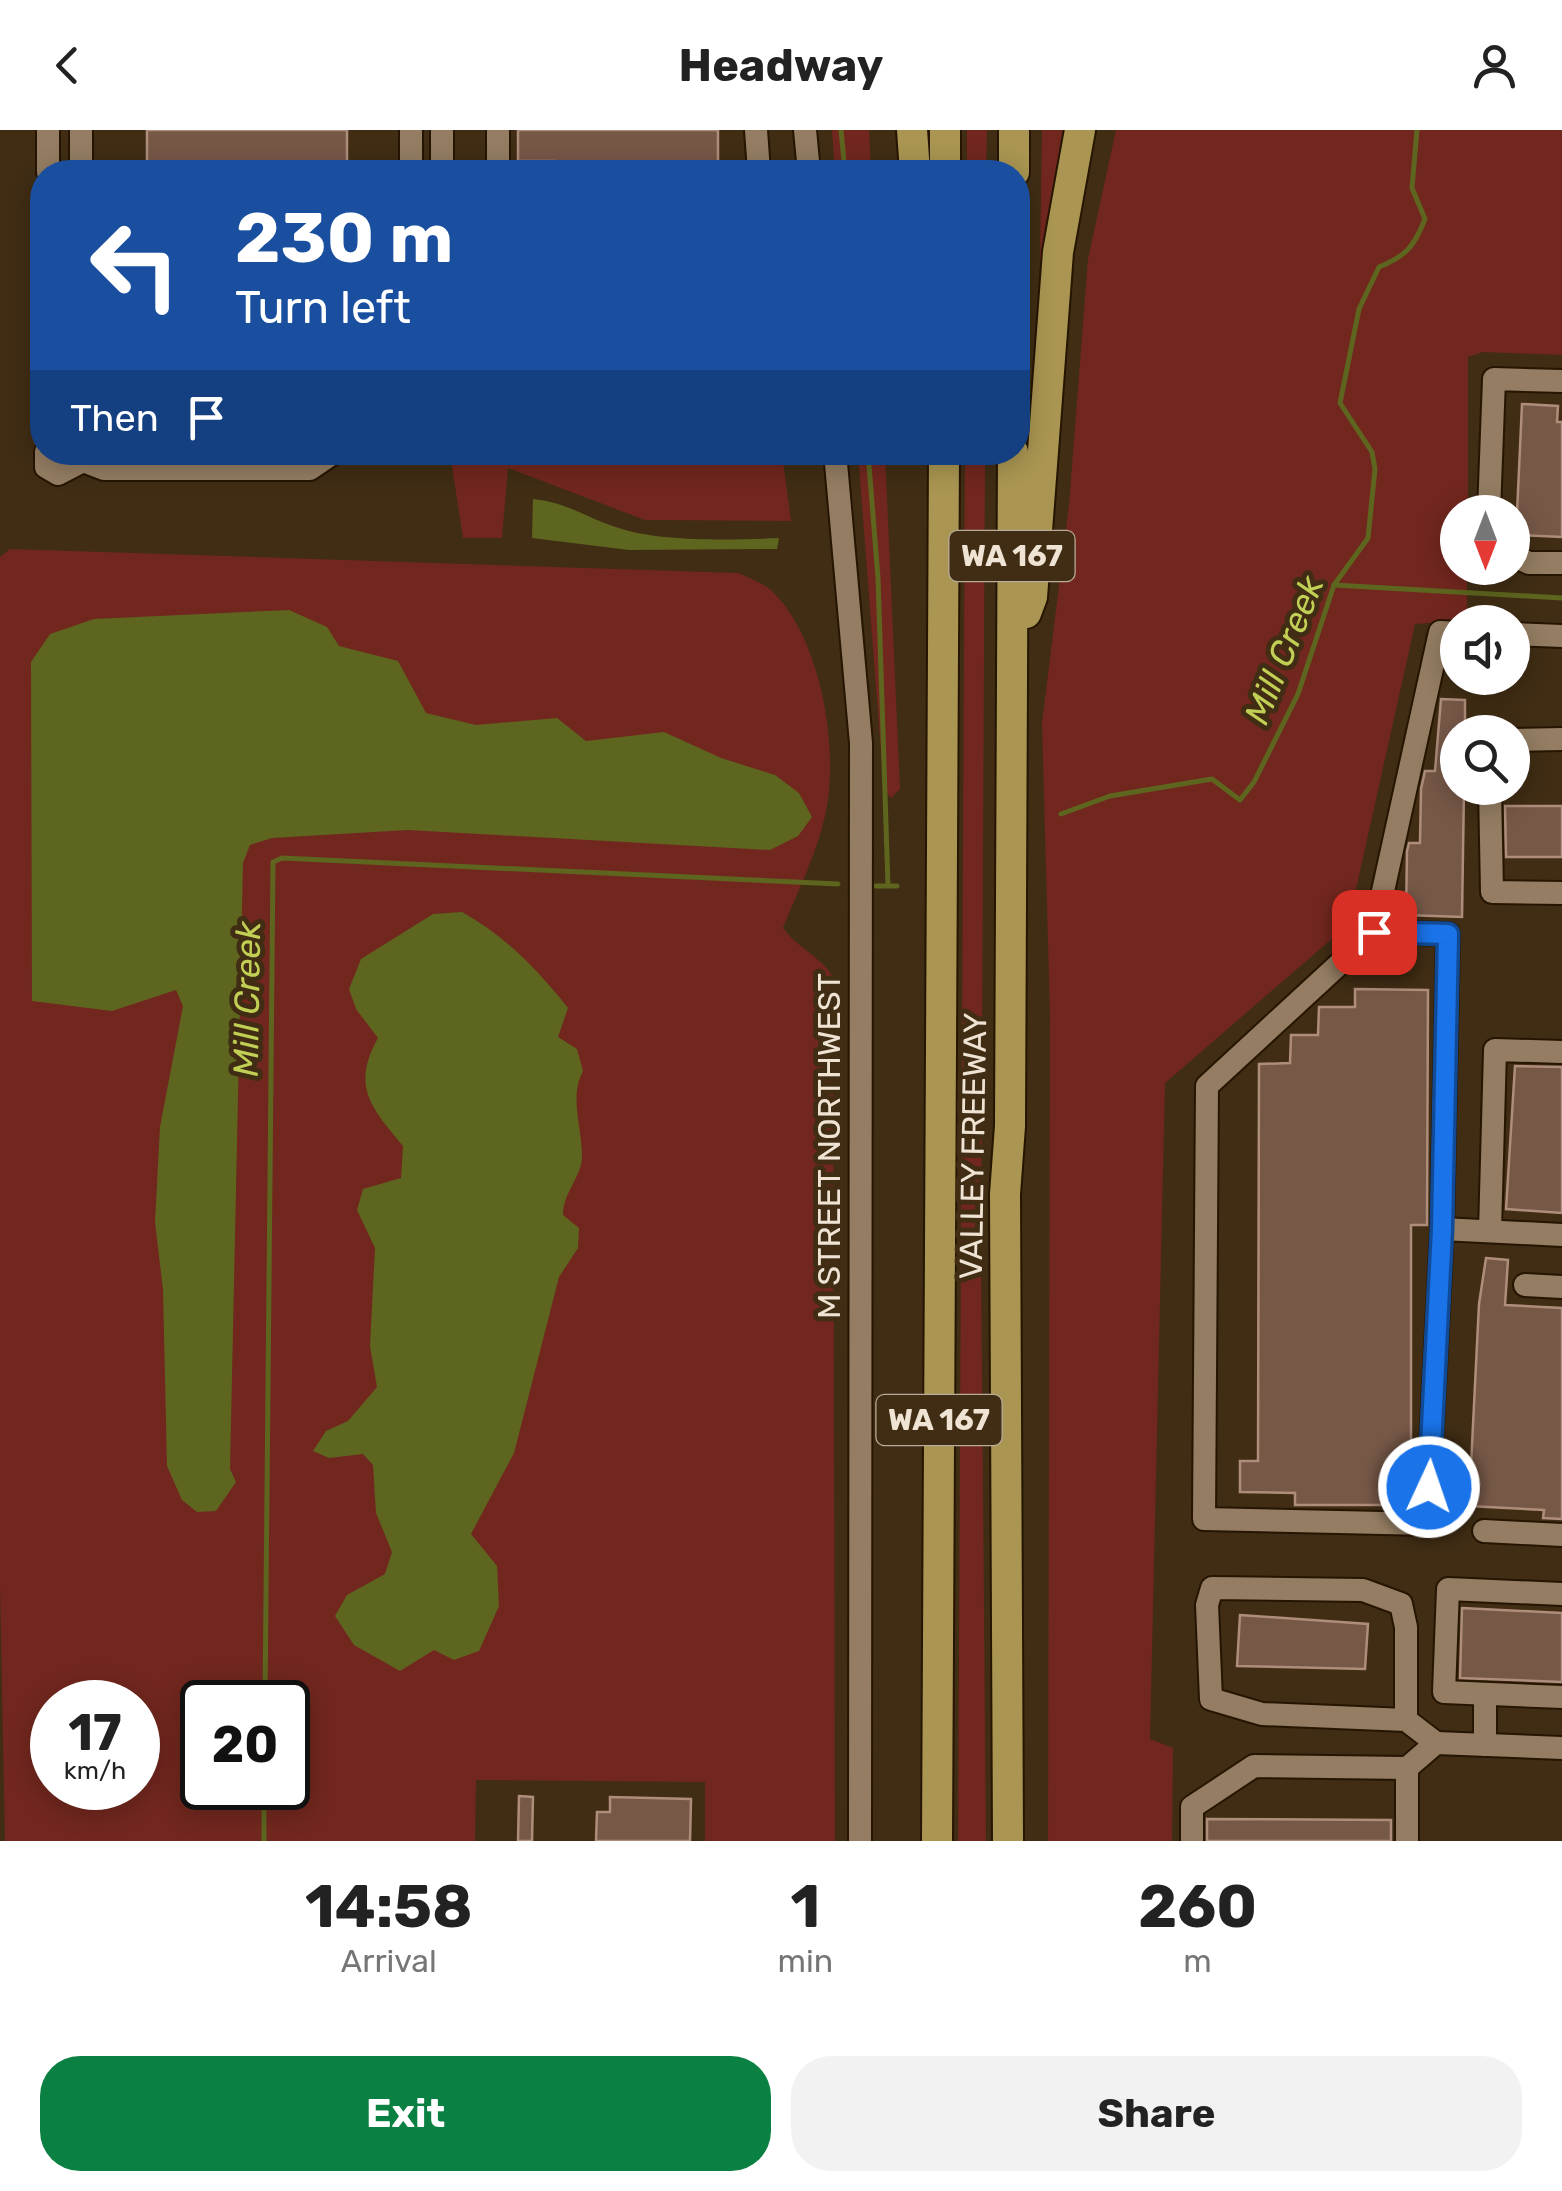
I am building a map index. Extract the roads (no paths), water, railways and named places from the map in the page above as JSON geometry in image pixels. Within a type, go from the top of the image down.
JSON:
[{"type":"highway","points":[[912,130],[914,160]]},
{"type":"highway","points":[[945,130],[945,160]]},
{"type":"highway","points":[[1014,130],[1014,160]]},
{"type":"highway","points":[[1012,659],[1032,597],[1058,252],[1080,130]]},
{"type":"highway","points":[[924,465],[940,998]]},
{"type":"highway","name":"VALLEY FREEWAY","points":[[937,1841],[944,465]]},
{"type":"highway","name":"VALLEY FREEWAY","points":[[1008,1841],[1005,1194],[1013,465]]},
{"type":"street","points":[[48,130],[48,160]]},
{"type":"street","points":[[81,130],[81,160]]},
{"type":"street","points":[[410,130],[411,160]]},
{"type":"street","points":[[442,130],[442,160]]},
{"type":"street","points":[[498,130],[498,160]]},
{"type":"street","points":[[756,130],[758,160]]},
{"type":"street","points":[[805,130],[808,160]]},
{"type":"street","points":[[1490,495],[1494,379],[1562,380]]},
{"type":"street","points":[[46,465],[58,474],[71,465]]},
{"type":"street","points":[[97,465],[104,469],[310,469],[316,465]]},
{"type":"street","name":"M STREET NORTHWEST","points":[[836,465],[861,742],[860,1841]]},
{"type":"street","points":[[1530,563],[1562,564]]},
{"type":"street","points":[[1374,932],[1448,934],[1442,1229],[1427,1524],[1204,1519],[1207,1086],[1374,932],[1440,632]]},
{"type":"street","points":[[1530,635],[1562,636]]},
{"type":"street","points":[[1530,740],[1562,739]]},
{"type":"street","points":[[1490,805],[1492,892],[1562,893]]},
{"type":"street","points":[[1490,1232],[1495,1050],[1562,1052]]},
{"type":"street","points":[[1442,1229],[1562,1234]]},
{"type":"street","points":[[1524,1285],[1562,1286]]},
{"type":"street","points":[[1484,1531],[1562,1535]]},
{"type":"street","points":[[1406,1720],[1406,1627],[1401,1604],[1364,1590],[1212,1588],[1207,1605],[1211,1699],[1262,1714],[1406,1720],[1436,1743],[1562,1748]]},
{"type":"street","points":[[1562,1594],[1448,1590],[1444,1692],[1562,1697]]},
{"type":"street","points":[[1485,1745],[1486,1694]]},
{"type":"street","points":[[1192,1841],[1192,1806],[1254,1766],[1407,1768],[1436,1743]]},
{"type":"street","points":[[1406,1841],[1407,1768]]},
{"type":"waterway","points":[[841,130],[844,160]]},
{"type":"waterway","name":"Mill Creek","points":[[1061,814],[1110,796],[1212,779],[1240,800],[1254,782],[1298,694],[1334,585],[1368,538],[1375,469],[1372,452],[1340,403],[1359,309],[1379,267],[1408,249],[1425,219],[1412,188],[1417,130]]},
{"type":"waterway","points":[[869,465],[878,578],[888,886]]},
{"type":"waterway","points":[[1334,585],[1562,598]]},
{"type":"waterway","name":"Mill Creek","points":[[265,1680],[273,862],[282,858],[838,884]]},
{"type":"waterway","name":"Mill Creek","points":[[876,886],[897,886]]},
{"type":"waterway","name":"Mill Creek","points":[[264,1810],[264,1841]]}]
